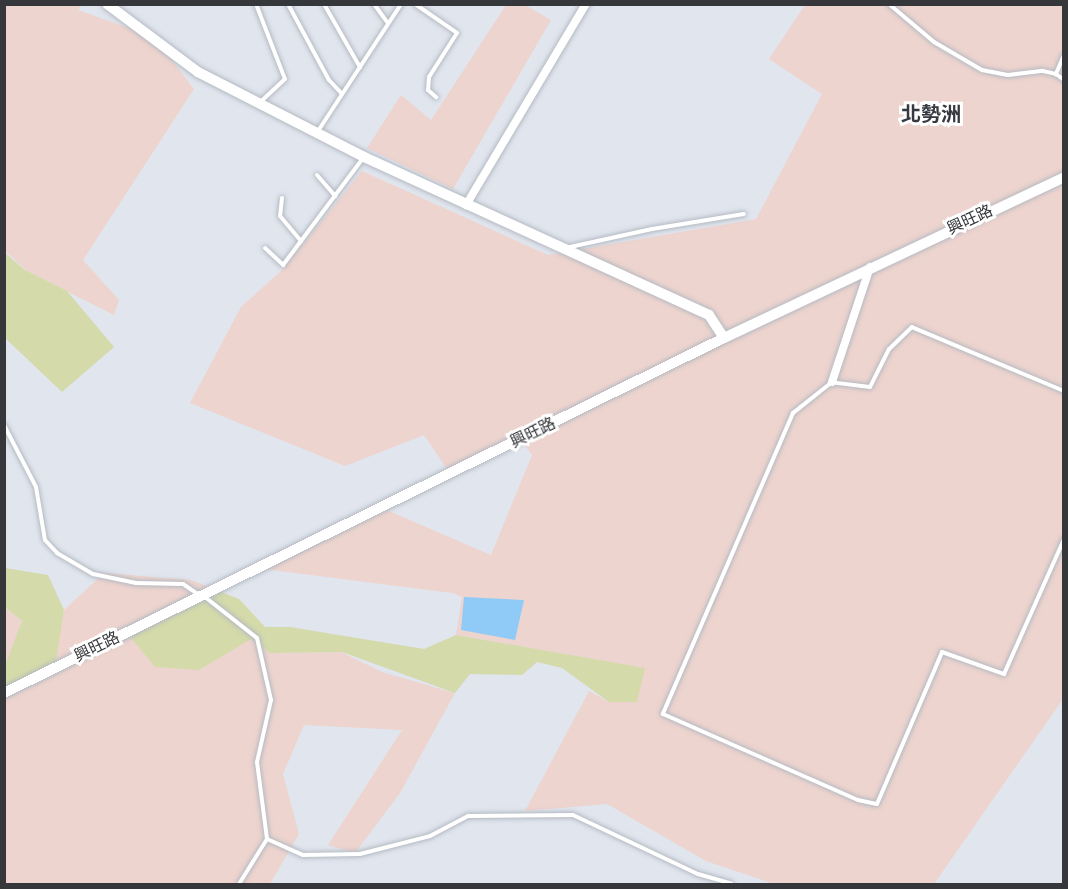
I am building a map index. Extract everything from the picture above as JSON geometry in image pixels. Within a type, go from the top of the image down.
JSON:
[{"type":"street","points":[[106,4],[198,72],[315,134],[709,315],[723,338]]},
{"type":"street","points":[[466,205],[586,4]]},
{"type":"street","name":"興旺路","points":[[4,693],[723,338],[1064,177]]},
{"type":"street","points":[[832,382],[870,267]]},
{"type":"lane","points":[[256,4],[285,80],[258,104]]},
{"type":"lane","points":[[288,4],[329,80],[342,94]]},
{"type":"lane","points":[[324,4],[360,67]]},
{"type":"lane","points":[[374,4],[388,23]]},
{"type":"lane","points":[[315,134],[401,4]]},
{"type":"lane","points":[[414,4],[457,33],[426,83],[436,98]]},
{"type":"lane","points":[[889,4],[934,42],[982,70],[1008,75],[1043,71],[1056,74],[1064,80]]},
{"type":"lane","points":[[1056,74],[1064,55]]},
{"type":"lane","points":[[265,248],[283,265],[364,157]]},
{"type":"lane","points":[[317,175],[335,196]]},
{"type":"lane","points":[[282,198],[280,216],[301,241]]},
{"type":"lane","points":[[563,249],[652,228],[744,214]]},
{"type":"lane","points":[[1064,391],[912,327],[889,349],[870,387],[832,382],[793,413],[663,714],[858,800],[877,804],[942,652],[1004,674],[1064,539]]},
{"type":"lane","points":[[4,425],[36,487],[45,540],[57,554],[93,574],[136,584],[183,584],[202,596],[212,598],[257,638],[271,700],[257,762],[267,839],[239,885]]},
{"type":"lane","points":[[267,839],[303,855],[360,854],[430,836],[468,816],[573,815],[698,874],[732,885]]},
{"type":"shaded area","points":[[5,5],[82,5],[78,10],[154,37],[194,89],[83,260],[119,300],[114,315],[28,272],[5,251]]},
{"type":"shaded area","points":[[506,5],[525,5],[551,20],[453,189],[367,148],[401,95],[431,120]]},
{"type":"shaded area","points":[[805,5],[1063,5],[1063,699],[934,884],[774,884],[706,861],[607,804],[525,811],[589,691],[609,702],[644,668],[456,635],[462,597],[452,593],[264,569],[382,508],[491,555],[532,455],[520,439],[451,475],[424,435],[345,466],[190,403],[241,307],[283,269],[362,171],[548,255],[756,219],[822,94],[769,59]]},
{"type":"shaded area","points":[[104,573],[191,580],[219,591],[199,670],[251,638],[270,653],[341,652],[382,672],[455,693],[400,793],[355,853],[328,845],[402,730],[304,725],[283,774],[299,834],[270,884],[5,884],[5,691],[54,667],[64,610]]},
{"type":"shaded area","points":[[5,607],[22,621],[5,668]]},
{"type":"green space","points":[[4,252],[25,270],[67,291],[114,347],[62,392],[5,338]]},
{"type":"green space","points":[[5,568],[48,575],[64,610],[55,667],[5,691],[4,668],[22,621],[5,607]]},
{"type":"green space","points":[[219,591],[239,599],[265,627],[290,627],[424,649],[456,635],[645,668],[637,702],[609,702],[562,668],[537,662],[522,675],[470,674],[455,693],[342,652],[270,653],[251,639],[199,670],[155,667],[128,634]]},
{"type":"water","points":[[464,597],[524,600],[515,640],[461,630]]},
{"type":"district","name":"北勢洲","points":[[931,114]]}]
